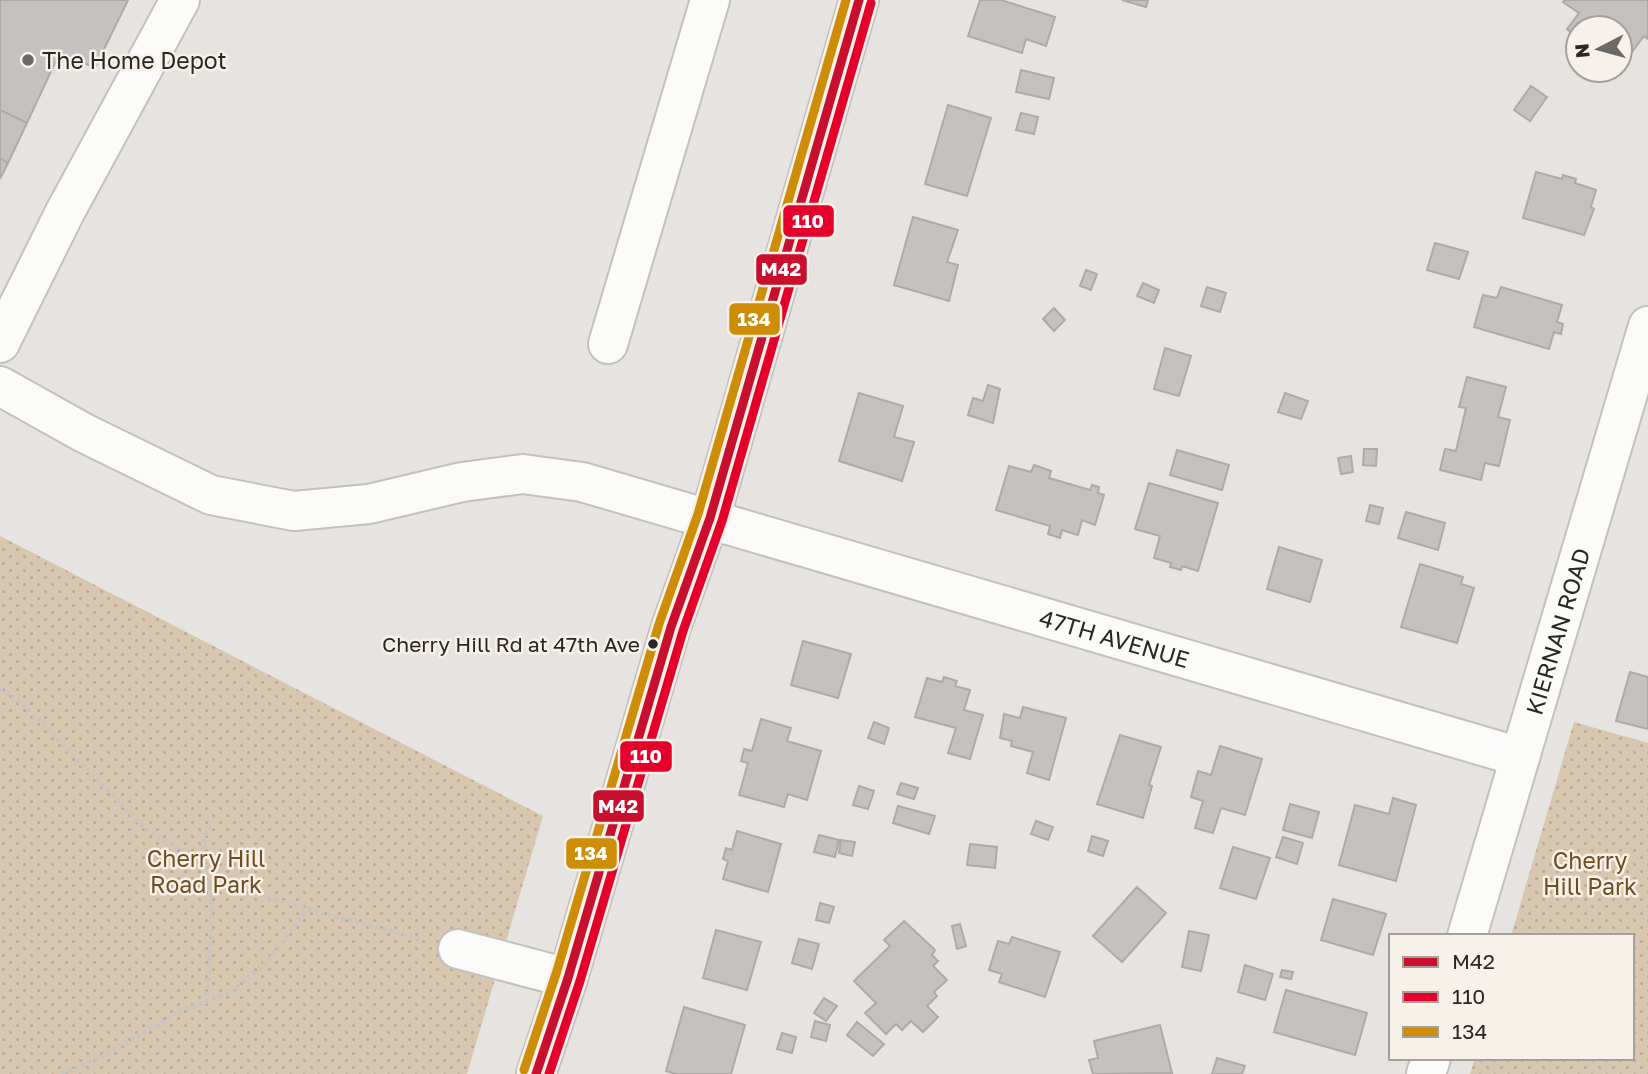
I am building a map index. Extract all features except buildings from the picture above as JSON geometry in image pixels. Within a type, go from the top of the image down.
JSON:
[{"type":"street","points":[[0,343],[65,212],[180,0]]},
{"type":"street","points":[[608,344],[710,0]]},
{"type":"street","points":[[536,1074],[568,978],[671,627],[710,518],[859,0]]},
{"type":"street","name":"KIERNAN ROAD","points":[[1468,934],[1648,326]]},
{"type":"street","name":"47TH AVENUE","points":[[0,386],[84,433],[211,495],[294,511],[369,504],[462,482],[523,474],[582,482],[1520,757]]},
{"type":"street","points":[[458,950],[568,978]]},
{"type":"path","points":[[0,688],[24,705],[144,827],[204,865],[271,899],[458,950]]},
{"type":"path","points":[[206,1002],[212,927],[211,892],[204,865],[203,845],[210,823]]},
{"type":"path","points":[[62,1074],[101,1057],[176,1013],[232,992],[264,964],[306,910]]},
{"type":"green space","name":"Cherry Hill Road Park","points":[[0,536],[543,816],[467,1074],[0,1074]]},
{"type":"green space","name":"Cherry Hill Park","points":[[1574,722],[1648,743],[1648,1074],[1470,1074],[1474,1060],[1634,1060],[1634,934],[1512,934]]},
{"type":"transit line","name":"134","points":[[524,1070],[556,974],[659,624],[698,514],[846,0]]},
{"type":"transit line","name":"M42","points":[[536,1074],[568,978],[671,627],[710,518],[859,0]]},
{"type":"transit line","name":"110","points":[[549,1074],[580,981],[683,631],[722,521],[871,3]]},
{"type":"place","name":"The Home Depot","points":[[28,60]]},
{"type":"place","name":"Cherry Hill Rd at 47th Ave","points":[[653,644]]}]
